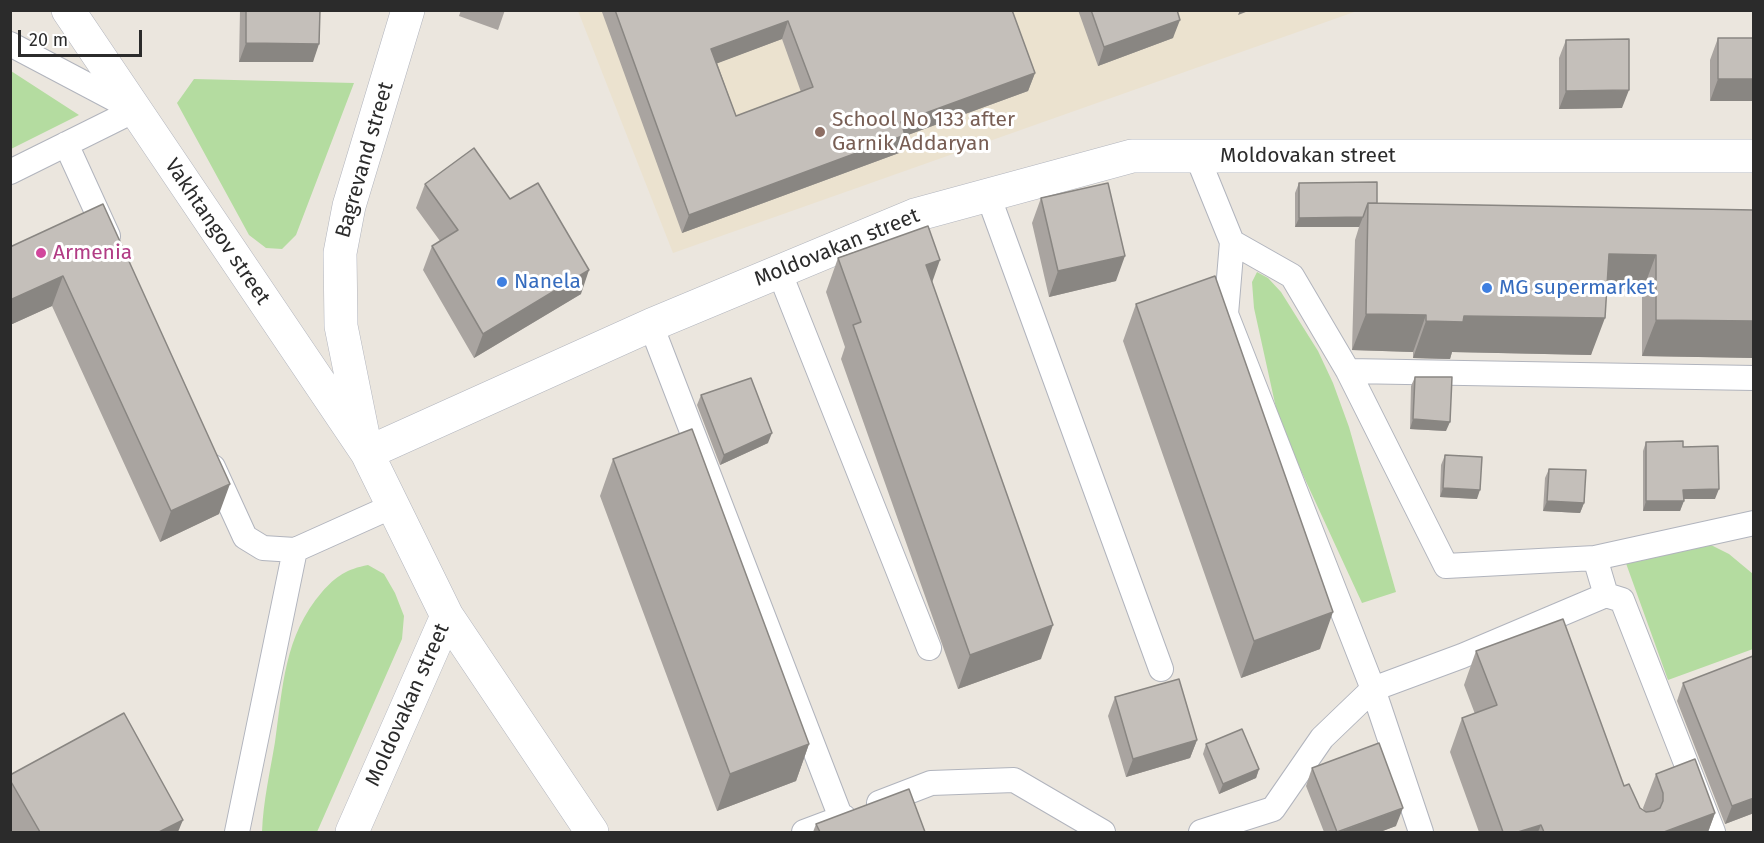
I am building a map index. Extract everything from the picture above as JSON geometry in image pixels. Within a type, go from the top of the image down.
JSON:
[{"type":"street","name":"Vakhtangov street","points":[[68,10],[367,453]]},
{"type":"street","name":"Bagrevand street","points":[[367,453],[341,326],[340,253],[349,206],[408,10]]},
{"type":"street","name":"Moldovakan street","points":[[352,832],[447,616],[367,453],[651,325],[915,215],[1132,156],[1754,156]]},
{"type":"street","points":[[447,616],[592,832]]},
{"type":"lane","points":[[10,44],[135,110]]},
{"type":"lane","points":[[10,172],[135,110]]},
{"type":"lane","points":[[66,144],[120,261]]},
{"type":"lane","points":[[1197,156],[1232,242],[1226,314],[1373,689],[1421,832]]},
{"type":"lane","points":[[988,195],[1161,669]]},
{"type":"lane","points":[[1232,242],[1292,276],[1347,371],[1446,566],[1595,558],[1754,524]]},
{"type":"lane","points":[[779,271],[928,648]]},
{"type":"lane","points":[[651,325],[841,818]]},
{"type":"lane","points":[[1347,371],[1754,378]]},
{"type":"lane","points":[[202,442],[245,537],[262,548],[295,550],[393,506]]},
{"type":"lane","points":[[237,832],[295,550]]},
{"type":"lane","points":[[1595,558],[1606,595]]},
{"type":"lane","points":[[1265,832],[1273,809],[1322,738],[1373,689],[1462,656],[1561,625],[1606,595]]},
{"type":"lane","points":[[1606,595],[1622,600],[1713,832]]},
{"type":"lane","points":[[804,832],[931,783],[1014,780],[1103,832]]},
{"type":"lane","points":[[1201,832],[1273,809]]},
{"type":"shaded area","name":"School No 133 after Garnik Addaryan","points":[[578,11],[1357,11],[673,253]]},
{"type":"green space","points":[[11,71],[79,115],[11,149]]},
{"type":"green space","points":[[194,79],[354,83],[296,235],[282,249],[266,248],[249,235],[177,103]]},
{"type":"green space","points":[[1257,272],[1268,278],[1281,292],[1318,351],[1333,383],[1349,427],[1396,592],[1362,603],[1292,451],[1276,408],[1254,308],[1252,282]]},
{"type":"green space","points":[[1697,538],[1729,554],[1753,574],[1753,649],[1668,680],[1623,555]]},
{"type":"green space","points":[[368,565],[384,574],[395,593],[404,616],[402,639],[317,832],[262,832],[283,682],[300,626],[309,609],[337,577]]},
{"type":"building","points":[[246,10],[320,10],[319,44],[246,43]]},
{"type":"building","points":[[615,10],[1012,10],[1035,73],[901,122],[905,135],[689,215]],"holes":[[[788,21],[813,87],[736,116],[711,49]]]},
{"type":"building","points":[[1091,10],[1177,10],[1180,20],[1104,47]]},
{"type":"building","points":[[1718,38],[1754,38],[1754,79],[1718,79]]},
{"type":"building","points":[[1629,39],[1629,90],[1566,91],[1566,40]]},
{"type":"building","points":[[474,148],[510,199],[538,183],[589,270],[483,334],[432,246],[458,230],[425,184]]},
{"type":"building","points":[[1377,182],[1377,203],[1368,203],[1363,217],[1299,218],[1299,183]]},
{"type":"building","points":[[1108,183],[1125,256],[1058,271],[1041,198]]},
{"type":"building","points":[[1368,203],[1754,210],[1754,321],[1656,320],[1656,255],[1609,254],[1605,318],[1464,316],[1463,322],[1426,321],[1426,315],[1366,314]]},
{"type":"building","points":[[103,204],[230,484],[171,511],[63,276],[10,300],[10,247]]},
{"type":"building","points":[[928,226],[940,260],[926,265],[1053,625],[970,655],[853,325],[861,322],[838,258]]},
{"type":"building","points":[[1215,276],[1333,612],[1254,641],[1136,304]]},
{"type":"building","points":[[1415,377],[1452,377],[1450,422],[1413,419]]},
{"type":"building","points":[[751,378],[772,433],[724,455],[701,395]]},
{"type":"building","points":[[692,429],[809,744],[730,774],[613,459]]},
{"type":"building","points":[[1683,441],[1683,447],[1718,446],[1719,489],[1683,490],[1684,501],[1646,501],[1646,442]]},
{"type":"building","points":[[1445,455],[1482,457],[1480,490],[1443,488]]},
{"type":"building","points":[[1549,469],[1586,470],[1584,503],[1547,501]]},
{"type":"building","points":[[1563,619],[1624,786],[1629,784],[1640,808],[1646,812],[1660,808],[1663,793],[1656,774],[1695,759],[1715,813],[1664,832],[1544,832],[1541,825],[1518,832],[1503,832],[1462,718],[1497,705],[1476,651]]},
{"type":"building","points":[[1753,656],[1754,798],[1732,806],[1683,683]]},
{"type":"building","points":[[1179,679],[1197,740],[1133,759],[1115,697]]},
{"type":"building","points":[[124,713],[183,820],[159,832],[40,832],[10,780],[10,775]]},
{"type":"building","points":[[1242,729],[1259,769],[1223,784],[1206,744]]},
{"type":"building","points":[[1379,743],[1403,808],[1337,832],[1312,768]]},
{"type":"building","points":[[909,789],[925,832],[820,832],[816,824]]},
{"type":"place","name":"School No 133 after Garnik Addaryan","points":[[820,132]]},
{"type":"place","name":"Armenia","points":[[41,253]]},
{"type":"place","name":"Nanela","points":[[502,282]]},
{"type":"place","name":"MG supermarket","points":[[1487,288]]}]
